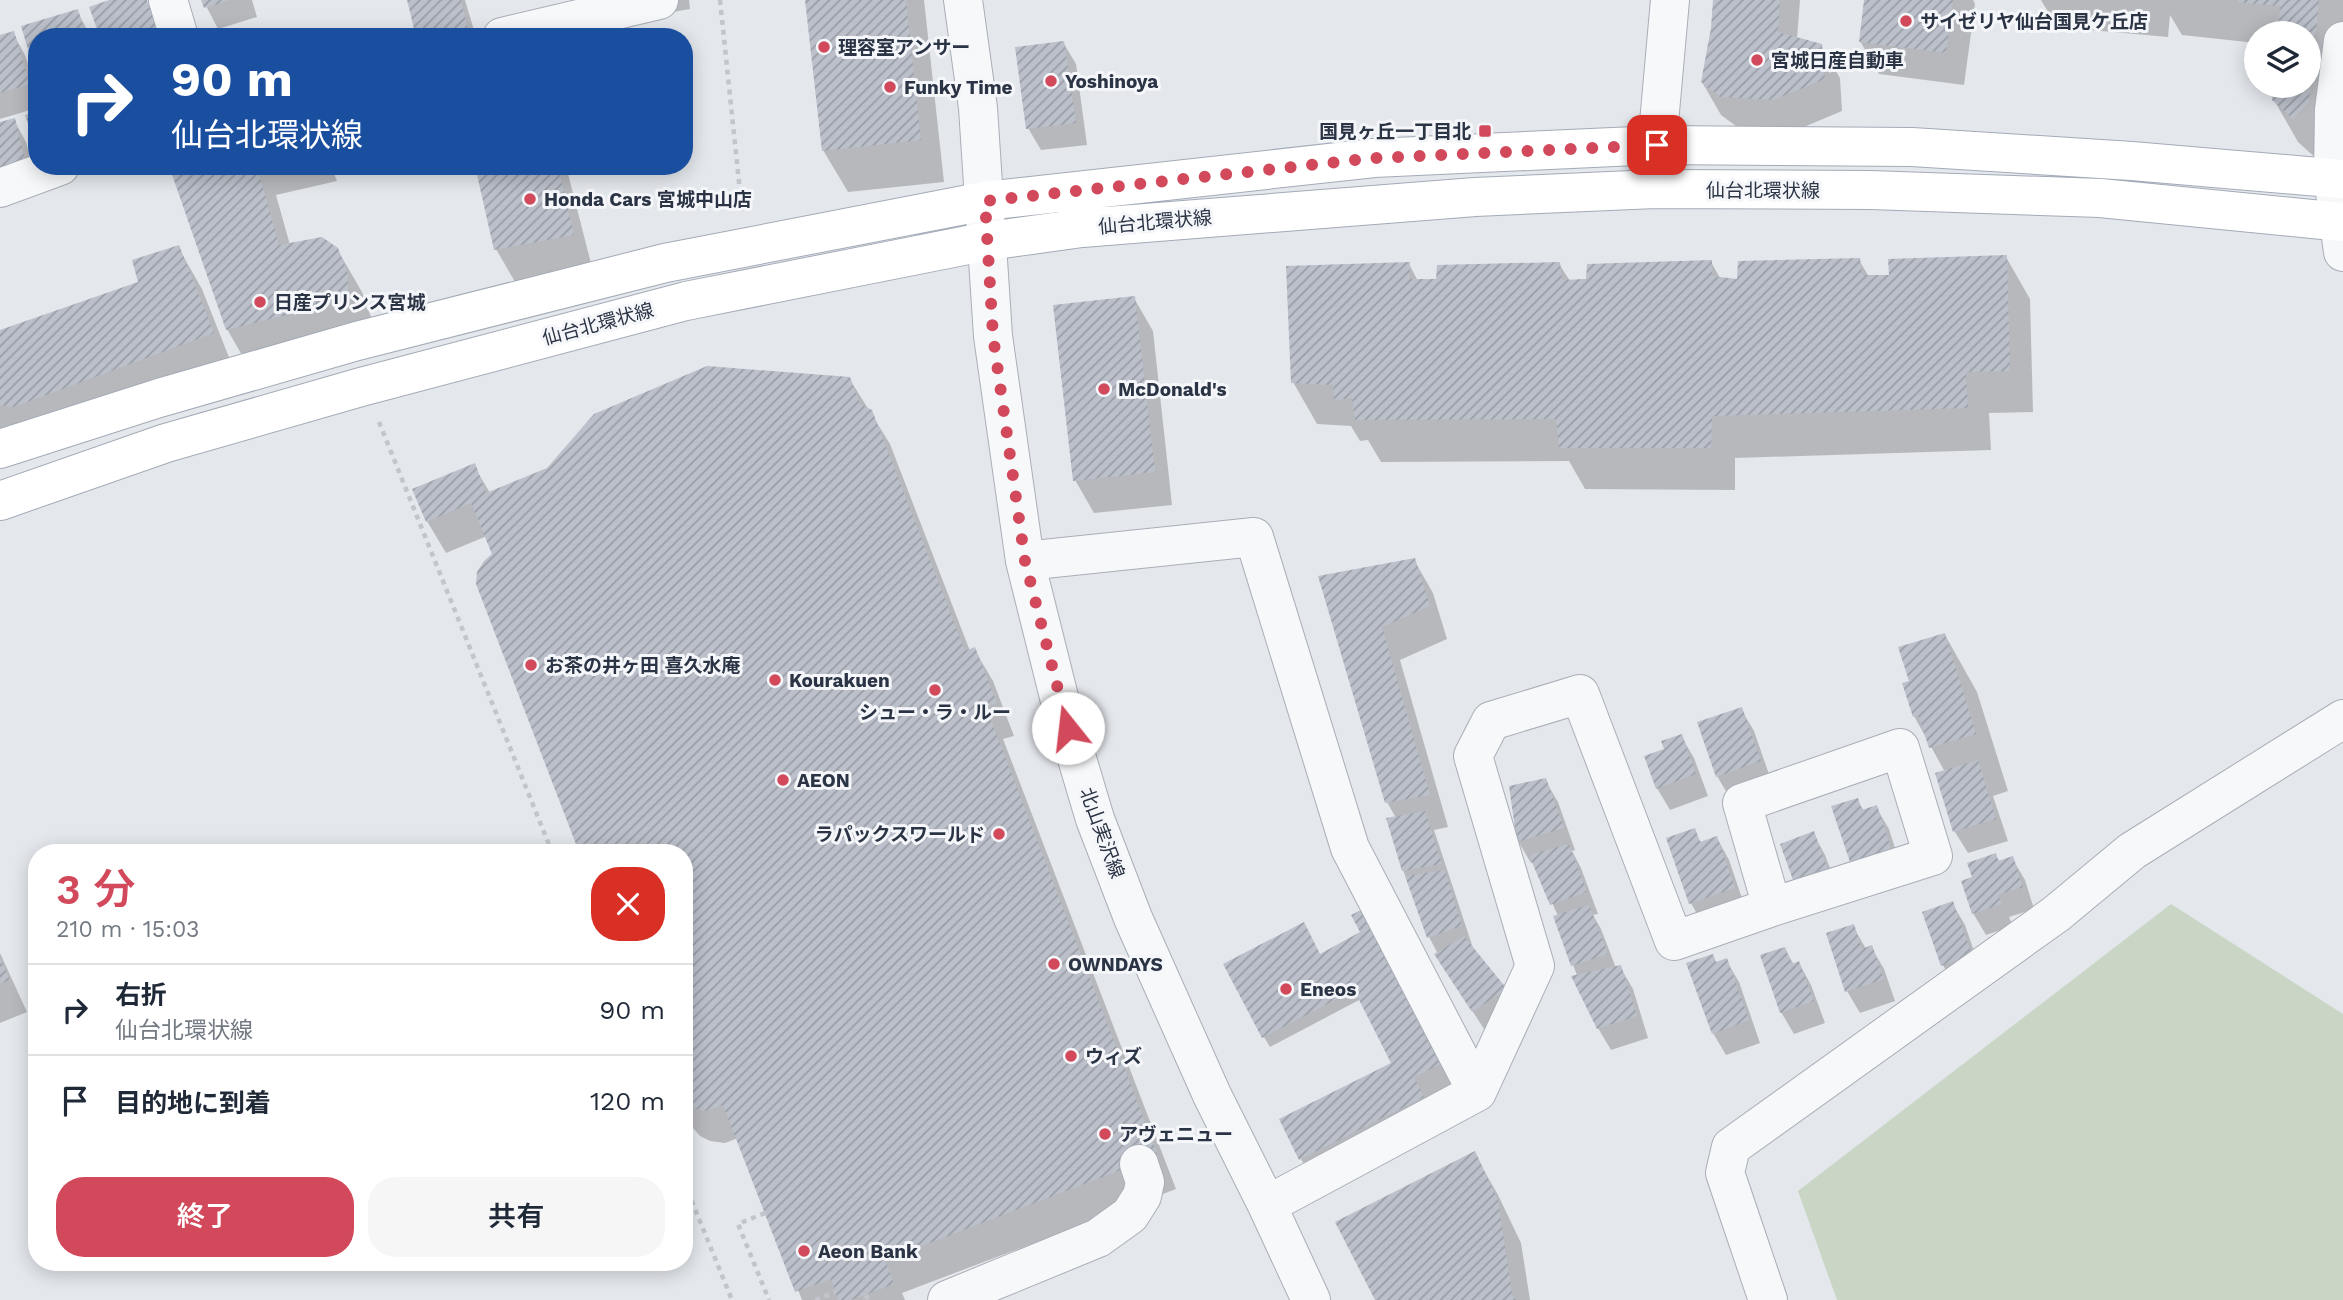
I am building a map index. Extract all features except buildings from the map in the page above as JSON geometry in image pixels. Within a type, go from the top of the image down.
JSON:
[{"type":"main road","name":"仙台北環状線","points":[[0,449],[159,398],[356,341],[665,263],[985,201],[1374,158],[1657,145],[1912,147],[2338,178]]},
{"type":"main road","name":"仙台北環状線","points":[[0,501],[166,443],[361,387],[699,298],[988,241],[1082,228],[1475,197],[1655,189],[1870,190],[2100,198],[2342,232]]},
{"type":"street","points":[[168,0],[176,28]]},
{"type":"street","points":[[540,28],[659,0]]},
{"type":"street","name":"北山実沢線","points":[[963,0],[978,108],[993,336],[1025,561],[1061,705],[1095,819],[1133,918],[1212,1095],[1311,1300]]},
{"type":"street","points":[[1657,145],[1670,0]]},
{"type":"street","points":[[2342,232],[2334,110],[2343,41]]},
{"type":"street","points":[[0,188],[35,175]]},
{"type":"street","points":[[1025,561],[1254,537],[1350,848],[1477,1092]]},
{"type":"street","points":[[1267,1205],[1477,1092],[1535,966],[1473,756],[1491,721],[1580,694],[1674,941],[1933,856],[1900,748],[1742,803],[1772,907]]},
{"type":"street","points":[[1768,1300],[1726,1173],[1731,1147],[2056,914],[2132,851],[2343,719]]},
{"type":"street","points":[[947,1300],[1098,1238],[1130,1215],[1142,1196],[1145,1182],[1139,1164]]},
{"type":"path","points":[[720,0],[743,217]]},
{"type":"path","points":[[375,411],[549,844]]},
{"type":"path","points":[[693,1204],[732,1300]]},
{"type":"path","points":[[765,1213],[738,1224],[769,1300]]},
{"type":"path","points":[[815,1300],[835,1292]]},
{"type":"green space","points":[[2171,904],[2343,1014],[2343,1300],[1837,1300],[1798,1191]]},
{"type":"place","name":"サイゼリヤ仙台国見ケ丘店","points":[[1906,21]]},
{"type":"place","name":"理容室アンサー","points":[[824,47]]},
{"type":"place","name":"宮城日産自動車","points":[[1757,60]]},
{"type":"place","name":"Yoshinoya","points":[[1051,81]]},
{"type":"place","name":"Funky Time","points":[[890,87]]},
{"type":"place","name":"国見ヶ丘一丁目北","points":[[1485,131]]},
{"type":"place","name":"Honda Cars 宮城中山店","points":[[530,199]]},
{"type":"place","name":"日産プリンス宮城","points":[[260,302]]},
{"type":"place","name":"McDonald's","points":[[1104,389]]},
{"type":"place","name":"お茶の井ヶ田 喜久水庵","points":[[531,665]]},
{"type":"place","name":"Kourakuen","points":[[775,680]]},
{"type":"place","name":"シュー・ラ・ルー","points":[[935,690]]},
{"type":"place","name":"AEON","points":[[783,780]]},
{"type":"place","name":"ラパックスワールド","points":[[999,834]]},
{"type":"place","name":"OWNDAYS","points":[[1054,964]]},
{"type":"place","name":"Eneos","points":[[1286,989]]},
{"type":"place","name":"ウィズ","points":[[1071,1056]]},
{"type":"place","name":"アヴェニュー","points":[[1105,1134]]},
{"type":"place","name":"Aeon Bank","points":[[804,1251]]},
{"type":"route","points":[[1068,728],[1025,561],[993,336],[985,201],[1374,158],[1657,145]]}]
